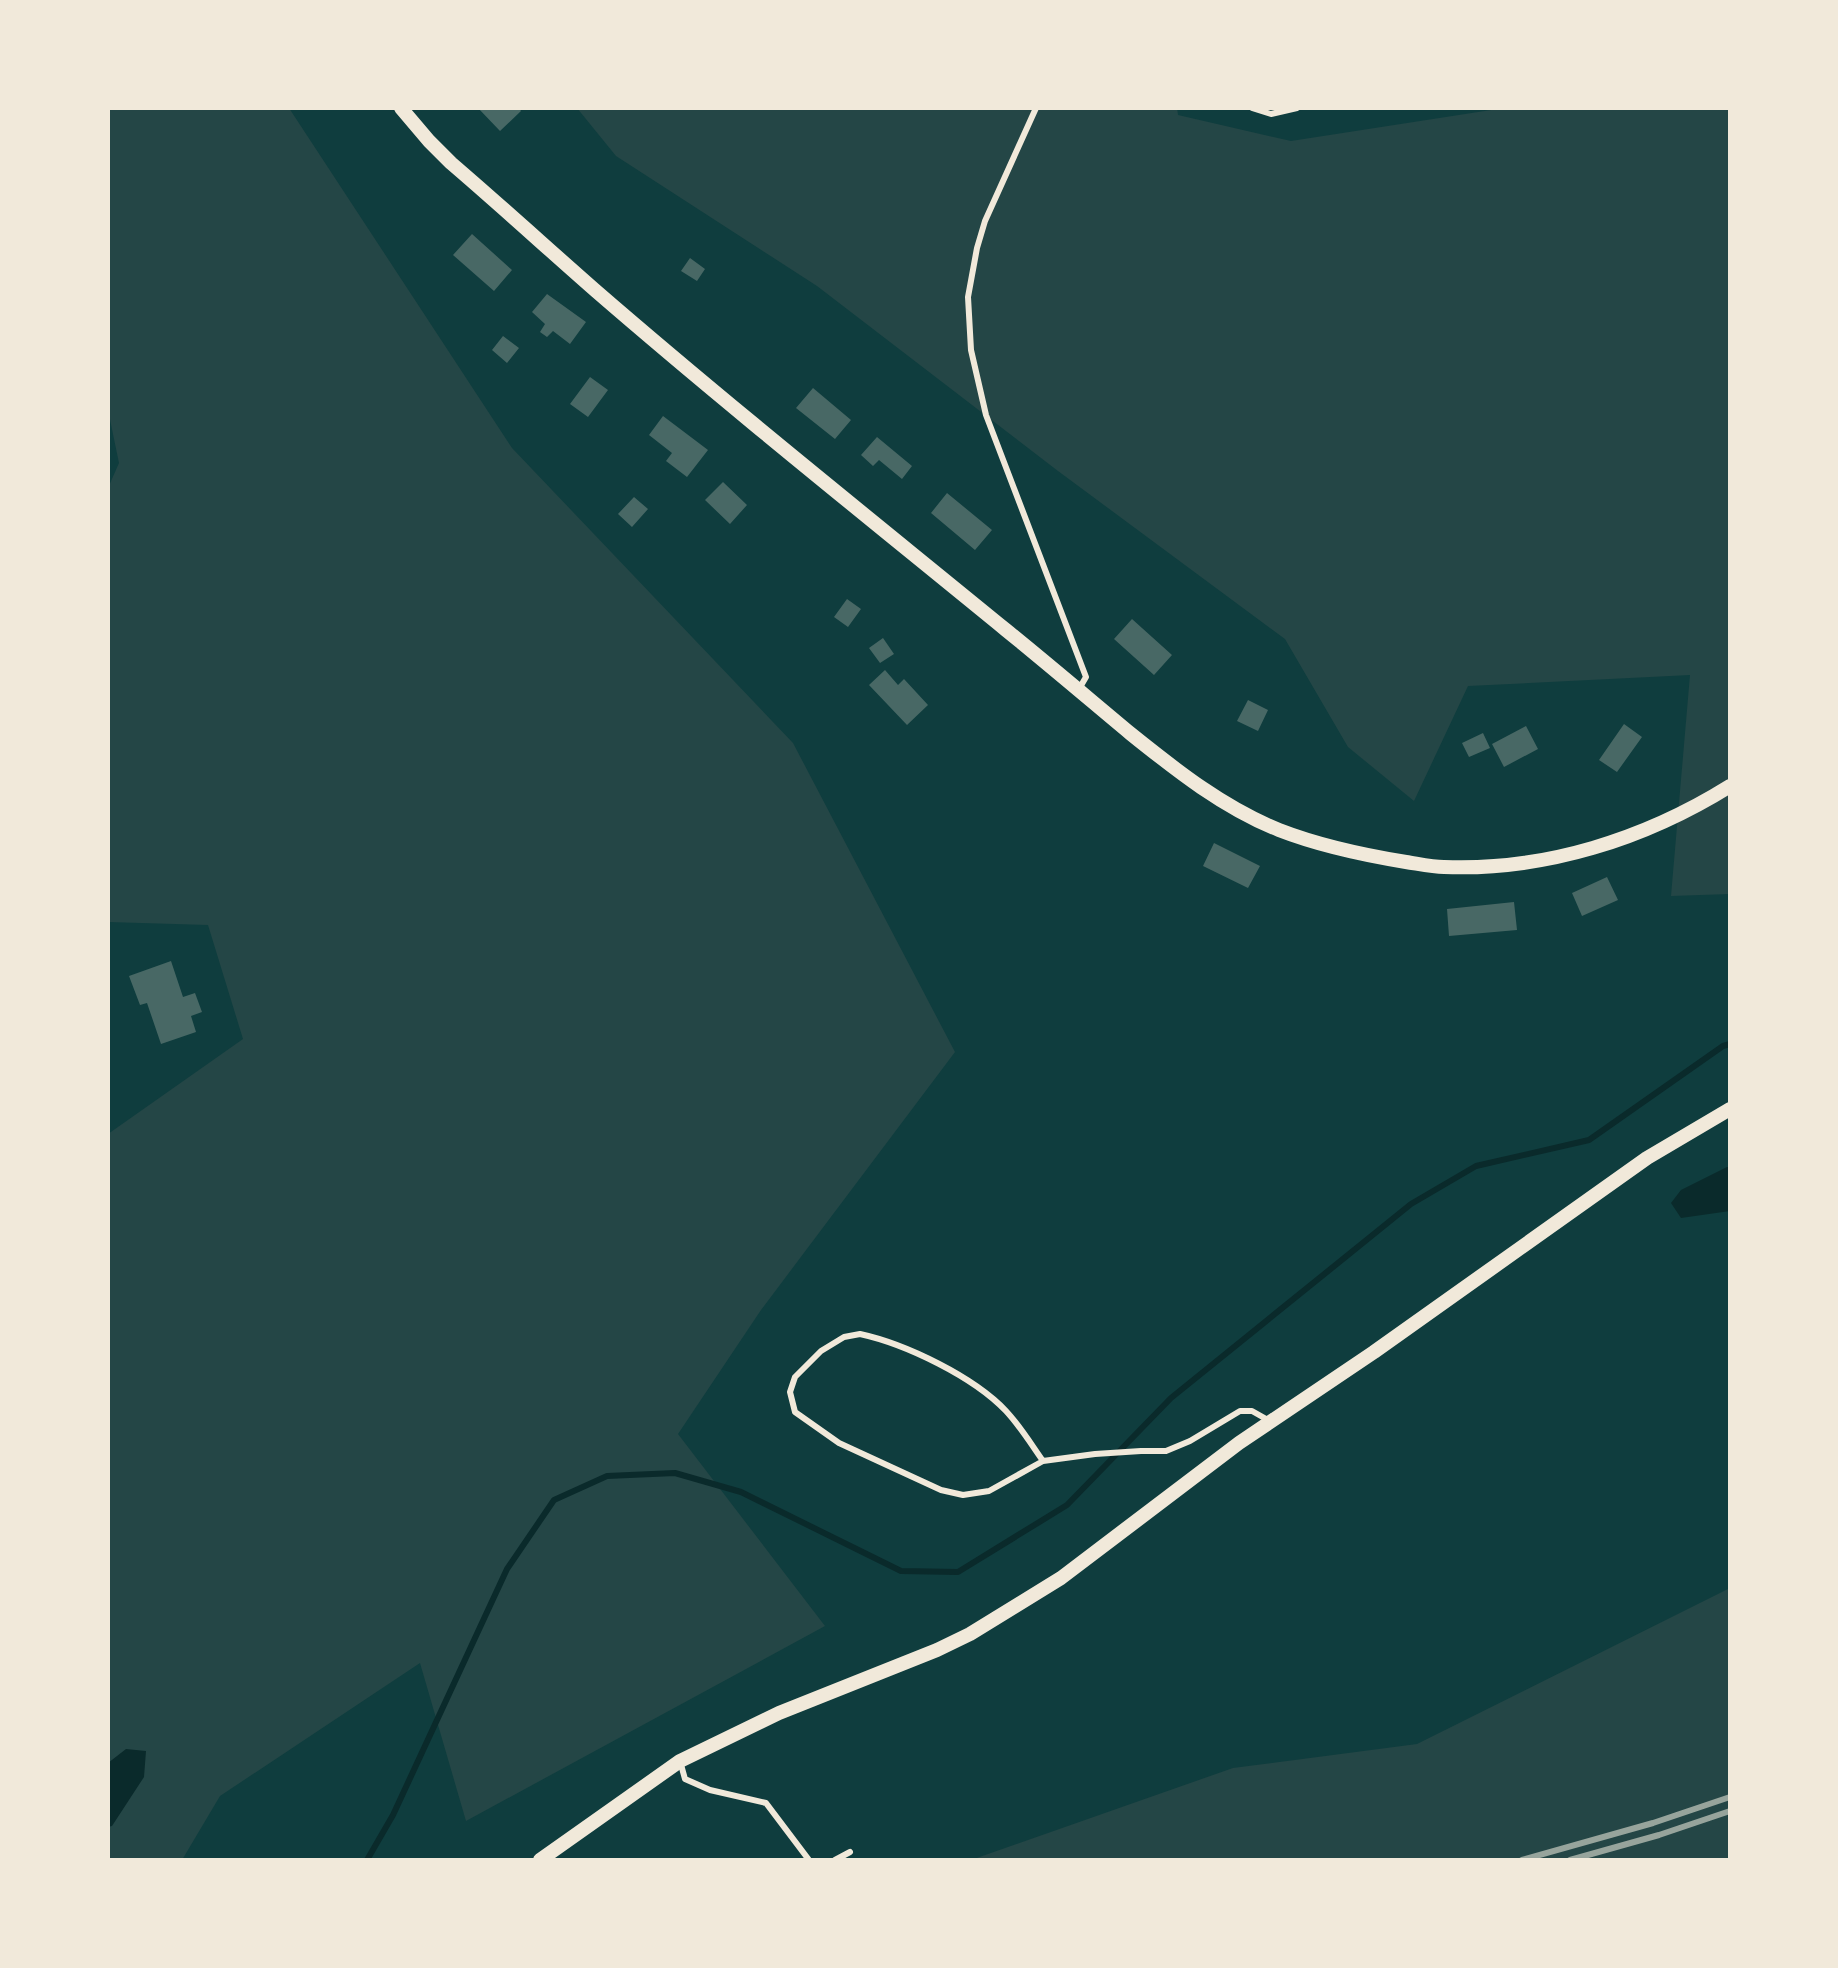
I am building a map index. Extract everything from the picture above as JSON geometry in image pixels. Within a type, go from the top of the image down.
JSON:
[{"type":"street","points":[[401,108],[451,163],[596,291],[1177,771],[1243,815],[1323,845],[1374,857],[1442,867],[1500,866],[1572,854],[1646,830],[1730,786]]},
{"type":"street","points":[[540,1860],[680,1761],[779,1713],[937,1650],[970,1634],[1061,1578],[1239,1443],[1374,1352],[1647,1158],[1730,1109]]},
{"type":"lane","points":[[1036,108],[985,221],[977,248],[968,297],[971,350],[986,415],[1086,677],[1078,690]]},
{"type":"lane","points":[[1252,108],[1271,114],[1297,108]]},
{"type":"lane","points":[[1043,1461],[1005,1410],[983,1392],[954,1372],[875,1337],[860,1334],[844,1337],[821,1351],[795,1377],[790,1392],[795,1412],[839,1443],[941,1490],[963,1495],[989,1491],[1043,1461],[1095,1454],[1166,1451],[1240,1411],[1252,1411],[1271,1422]]},
{"type":"lane","points":[[680,1761],[685,1779],[710,1790],[766,1803],[809,1860]]},
{"type":"lane","points":[[835,1860],[850,1852]]},
{"type":"shaded area","points":[[108,108],[289,108],[512,448],[793,743],[955,1052],[761,1310],[678,1434],[825,1626],[466,1821],[420,1663],[220,1796],[182,1860],[108,1860],[108,1134],[243,1039],[208,925],[108,922],[108,488],[119,463],[108,410]]},
{"type":"shaded area","points":[[577,108],[1177,108],[1178,115],[1291,141],[1504,108],[1730,108],[1730,894],[1671,896],[1690,675],[1468,686],[1414,801],[1348,747],[1285,639],[1058,471],[817,286],[616,156]]},
{"type":"shaded area","points":[[1730,1167],[1730,1211],[1681,1218],[1671,1203],[1681,1190]]},
{"type":"shaded area","points":[[1730,1588],[1730,1860],[971,1860],[1233,1768],[1417,1744]]},
{"type":"shaded area","points":[[126,1749],[146,1751],[144,1777],[112,1826],[108,1827],[108,1763]]},
{"type":"building","points":[[478,108],[519,108],[521,111],[500,131]]},
{"type":"building","points":[[472,234],[512,270],[494,291],[453,255]]},
{"type":"building","points":[[690,258],[705,269],[697,281],[681,271]]},
{"type":"building","points":[[547,294],[586,322],[570,344],[553,331],[547,337],[540,332],[545,324],[532,312]]},
{"type":"building","points":[[503,336],[519,348],[507,363],[492,350]]},
{"type":"building","points":[[590,377],[608,390],[588,417],[570,404]]},
{"type":"building","points":[[813,388],[851,420],[835,439],[796,408]]},
{"type":"building","points":[[663,416],[708,450],[687,477],[666,461],[672,453],[649,435]]},
{"type":"building","points":[[877,437],[912,466],[902,479],[879,460],[873,466],[861,455]]},
{"type":"building","points":[[723,482],[747,505],[730,524],[705,500]]},
{"type":"building","points":[[947,493],[992,530],[975,550],[931,513]]},
{"type":"building","points":[[634,497],[648,509],[632,527],[618,514]]},
{"type":"building","points":[[847,599],[861,609],[848,627],[834,617]]},
{"type":"building","points":[[1132,619],[1172,655],[1154,675],[1114,639]]},
{"type":"building","points":[[883,638],[894,654],[880,663],[869,648]]},
{"type":"building","points":[[885,670],[898,685],[904,679],[928,705],[907,725],[869,685]]},
{"type":"building","points":[[1248,700],[1268,710],[1258,731],[1237,721]]},
{"type":"building","points":[[1624,724],[1642,737],[1617,772],[1599,760]]},
{"type":"building","points":[[1526,726],[1538,749],[1504,767],[1492,744]]},
{"type":"building","points":[[1483,733],[1490,748],[1469,757],[1462,743]]},
{"type":"building","points":[[1214,843],[1260,866],[1248,888],[1203,866]]},
{"type":"building","points":[[1607,877],[1618,900],[1582,916],[1572,893]]},
{"type":"building","points":[[1514,902],[1517,930],[1449,936],[1447,909]]},
{"type":"building","points":[[171,961],[183,997],[195,993],[202,1012],[191,1016],[196,1032],[161,1044],[147,1003],[140,1005],[129,976]]},
{"type":"waterway","points":[[367,1860],[393,1815],[507,1569],[554,1500],[607,1476],[675,1473],[741,1492],[901,1571],[958,1572],[1067,1505],[1171,1398],[1411,1204],[1476,1166],[1589,1140],[1730,1044]]},
{"type":"railway","points":[[1522,1860],[1653,1823],[1730,1797]]},
{"type":"railway","points":[[1570,1860],[1730,1811]]}]
